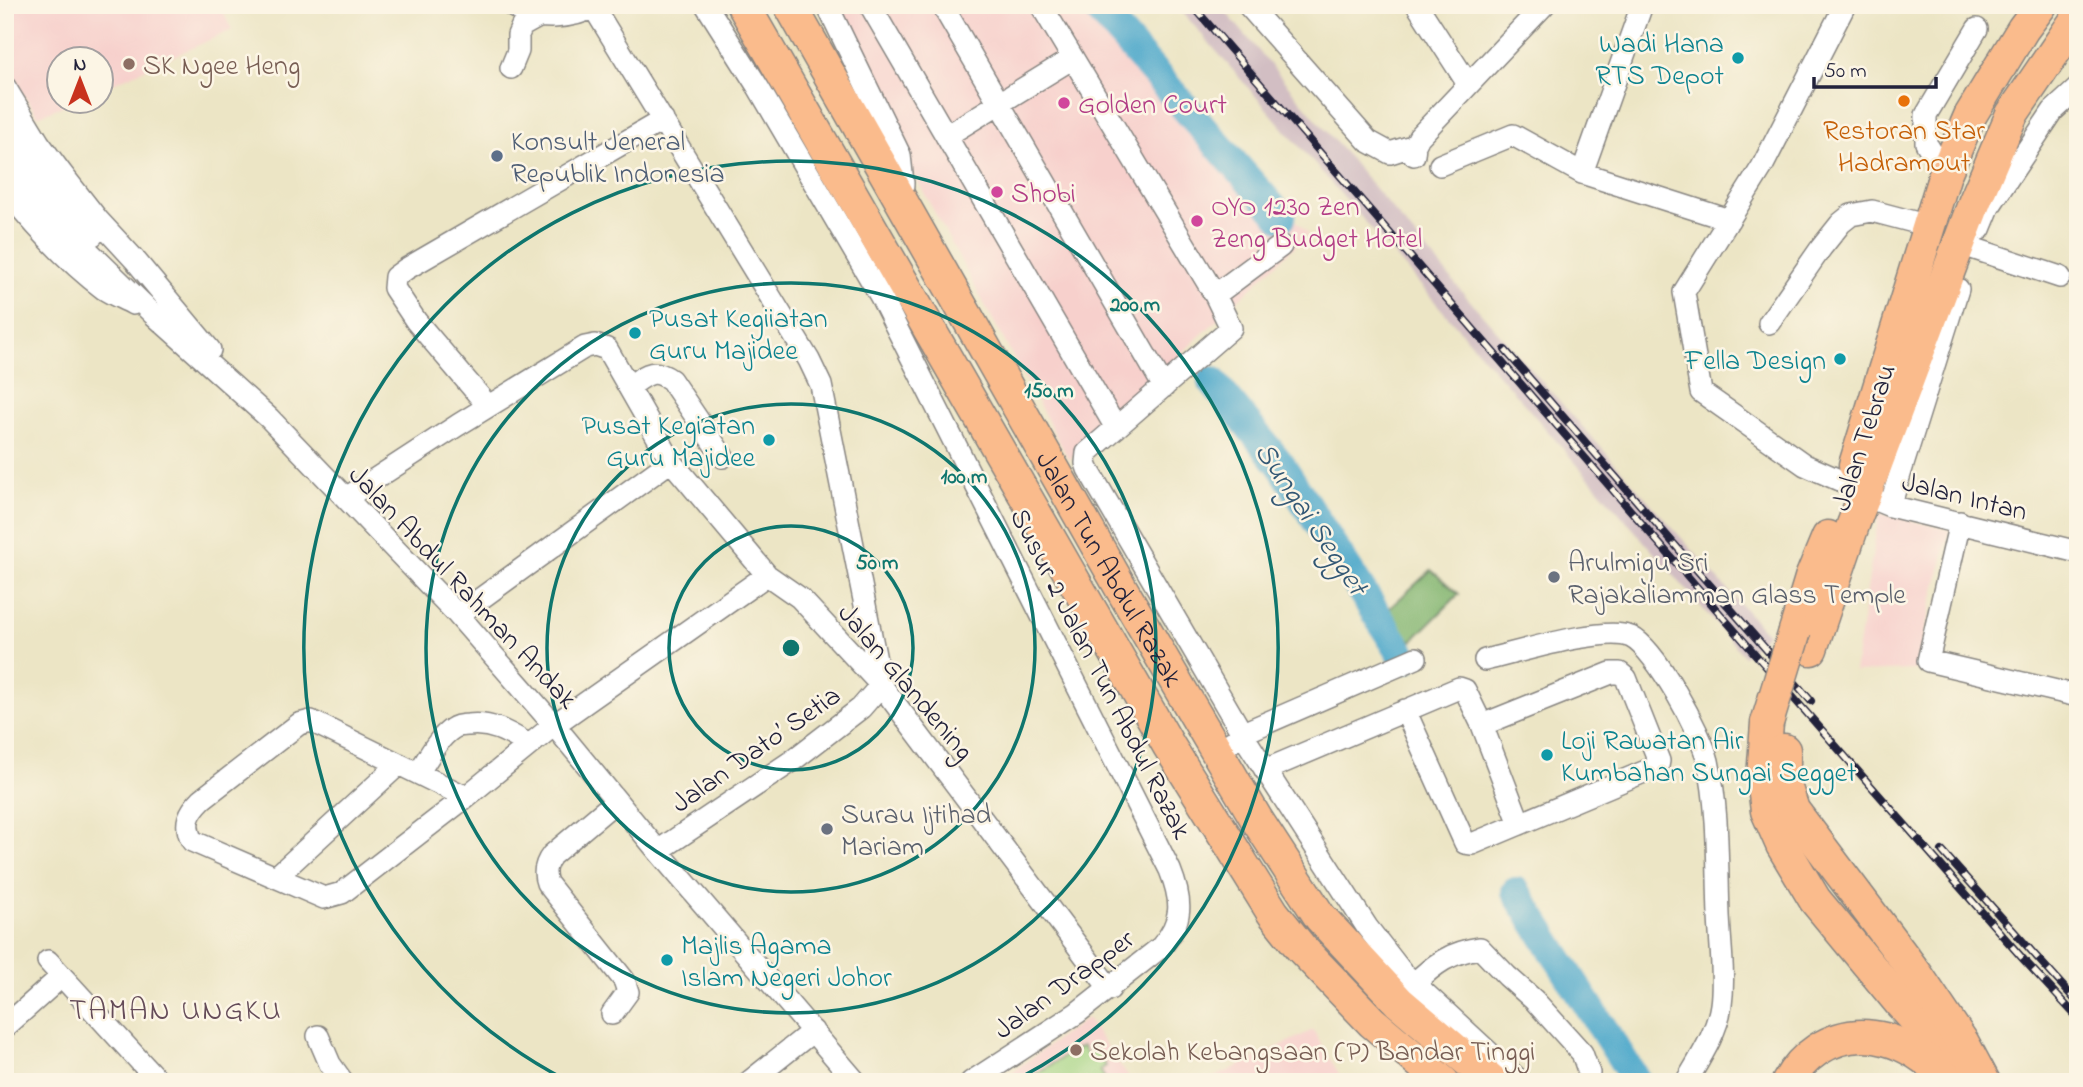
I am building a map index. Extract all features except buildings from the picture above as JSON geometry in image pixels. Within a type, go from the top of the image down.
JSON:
[{"type":"highway","points":[[726,5],[765,82],[798,101]]},
{"type":"highway","name":"Jalan Tun Abdul Razak","points":[[743,5],[1168,746],[1273,913],[1301,948],[1372,1022],[1443,1082]]},
{"type":"highway","name":"Jalan Tun Abdul Razak","points":[[792,5],[1121,588],[1230,743],[1257,820],[1320,917],[1399,1002],[1493,1082]]},
{"type":"highway","name":"Jalan Tebrau","points":[[1958,1082],[1947,1056],[1815,901],[1782,845],[1766,811],[1763,778],[1803,640],[1840,562],[1891,428],[1892,387],[1929,226],[1945,174],[1970,116],[2032,13]]},
{"type":"highway","name":"Jalan Tebrau","points":[[1803,640],[1811,578],[1861,451],[1892,387],[2012,114],[2078,17]]},
{"type":"highway","points":[[1884,503],[1891,428]]},
{"type":"highway","name":"Jalan Tebrau","points":[[1777,724],[1783,756],[1784,782],[1793,810],[1917,975],[1963,1043],[1984,1082]]},
{"type":"highway","points":[[1788,1082],[1806,1058],[1828,1043],[1851,1036],[1882,1037],[1913,1049],[1949,1082]]},
{"type":"street","points":[[511,5],[519,11],[540,16],[561,16],[597,6],[809,360],[821,386],[881,685]]},
{"type":"street","name":"Susur 2 Jalan Tun Abdul Razak","points":[[706,5],[765,82],[881,297],[1178,888],[1178,921]]},
{"type":"street","points":[[827,5],[900,155],[904,183],[901,202]]},
{"type":"street","points":[[870,5],[1116,428]]},
{"type":"street","points":[[942,5],[1164,387]]},
{"type":"street","points":[[1041,5],[1215,295],[1231,328],[1087,453],[1088,469],[1230,743],[1270,778],[1367,927],[1402,972],[1521,1082]]},
{"type":"street","points":[[1248,5],[1368,141],[1390,153],[1414,150],[1419,137],[1537,8]]},
{"type":"street","points":[[1417,5],[1468,84]]},
{"type":"street","points":[[1582,173],[1642,5]]},
{"type":"street","points":[[1845,5],[1762,167],[1684,292],[1702,392],[1805,465],[1848,484]]},
{"type":"street","points":[[512,68],[522,26],[540,16]]},
{"type":"street","points":[[1945,174],[1926,143],[1926,115],[1977,29]]},
{"type":"street","points":[[946,136],[1073,58]]},
{"type":"street","points":[[5,87],[39,143],[98,220],[270,418]]},
{"type":"street","name":"Jalan Tebrau","points":[[1884,503],[1972,248],[1989,207],[2053,111],[2078,88]]},
{"type":"street","points":[[5,118],[56,193],[110,253],[153,314]]},
{"type":"street","points":[[346,498],[488,406],[416,321],[394,288],[396,277],[405,269],[663,120]]},
{"type":"street","points":[[1440,165],[1513,135],[1582,173],[1729,220]]},
{"type":"street","name":"Jalan Abdul Rahman Andak","points":[[6,154],[36,200],[153,314],[270,418],[458,615],[856,1082]]},
{"type":"street","points":[[5,189],[65,255],[105,289],[153,314]]},
{"type":"street","points":[[1769,323],[1821,248],[1851,215],[1872,212],[1929,226]]},
{"type":"street","points":[[1215,295],[1280,246]]},
{"type":"street","points":[[1972,248],[2060,277]]},
{"type":"street","name":"Jalan Glandening","points":[[488,406],[586,347],[595,345],[607,349],[671,461],[766,575],[800,598],[881,685],[1110,989]]},
{"type":"street","points":[[629,387],[650,374],[661,373],[671,380],[723,457]]},
{"type":"street","points":[[458,615],[671,461]]},
{"type":"street","name":"Jalan Intan","points":[[1884,503],[2078,552]]},
{"type":"street","points":[[1959,522],[1928,661],[2078,696]]},
{"type":"street","points":[[467,796],[311,720],[299,724],[202,799],[191,810],[187,823],[188,832],[192,841],[324,898],[342,893],[467,796],[554,725],[766,575]]},
{"type":"street","points":[[1485,660],[1604,634],[1629,636],[1641,643],[1652,656],[1688,714],[1707,759],[1715,805],[1721,1005],[1704,1052],[1686,1082]]},
{"type":"street","points":[[1230,743],[1250,730],[1416,658]]},
{"type":"street","points":[[1405,709],[1465,843],[1472,844],[1658,766],[1660,761],[1626,678],[1620,673],[1611,673],[1482,725]]},
{"type":"street","name":"Jalan Dato’ Setia","points":[[658,851],[792,761],[861,708],[881,685]]},
{"type":"street","points":[[1257,820],[1270,778],[1405,709],[1459,688],[1465,690],[1482,725],[1520,824]]},
{"type":"street","points":[[276,877],[408,769],[453,727],[470,724],[493,725],[529,745]]},
{"type":"street","points":[[611,1014],[628,992],[624,980],[547,883],[544,875],[552,856],[616,801]]},
{"type":"street","name":"Jalan Drapper","points":[[981,1079],[1110,989],[1161,947],[1172,935],[1178,921]]},
{"type":"street","points":[[1414,984],[1431,967],[1462,951],[1480,948],[1534,1000],[1583,1053],[1589,1073],[1587,1082]]},
{"type":"street","points":[[5,1027],[55,969],[159,1082]]},
{"type":"street","points":[[749,1082],[813,1031]]},
{"type":"street","points":[[318,1036],[330,1064],[343,1082]]},
{"type":"shaded area","name":"SK Ngee Heng","points":[[5,5],[220,5],[232,30],[116,82],[116,46],[46,46],[46,113],[38,116],[5,68]]},
{"type":"shaded area","points":[[822,5],[1110,5],[1308,234],[1069,460]]},
{"type":"shaded area","points":[[1176,5],[1220,5],[1464,294],[1767,634],[1744,656]]},
{"type":"shaded area","points":[[1879,513],[1950,530],[1915,670],[1854,672]]},
{"type":"shaded area","name":"Sekolah Kebangsaan (P) Bandar Tinggi","points":[[1087,1018],[1132,1082],[998,1082]]},
{"type":"shaded area","name":"Sekolah Kebangsaan (P) Bandar Tinggi","points":[[1313,1030],[1344,1082],[1205,1082]]},
{"type":"green space","points":[[1431,570],[1459,594],[1412,641],[1381,616]]},
{"type":"green space","points":[[1082,1046],[1087,1054],[1096,1049],[1106,1066],[1100,1070],[1107,1082],[1022,1082]]},
{"type":"waterway","name":"Sungai Segget","points":[[1095,5],[1281,217]]},
{"type":"waterway","name":"Sungai Segget","points":[[1212,381],[1281,465],[1405,659]]},
{"type":"waterway","name":"Sungai Segget","points":[[1516,892],[1637,1082]]},
{"type":"railway","points":[[1192,5],[1762,662],[2078,1018]]},
{"type":"railway","points":[[1505,350],[1811,701]]},
{"type":"railway","points":[[1942,851],[2078,1003]]},
{"type":"place","name":"Wadi Hana RTS Depot","points":[[1738,58]]},
{"type":"place","name":"SK Ngee Heng","points":[[129,64]]},
{"type":"place","name":"Restoran Star Hadramout","points":[[1904,101]]},
{"type":"place","name":"Golden Court","points":[[1064,103]]},
{"type":"place","name":"Konsult Jeneral Republik Indonesia","points":[[497,156]]},
{"type":"place","name":"Shobi","points":[[997,192]]},
{"type":"place","name":"OYO 1230 Zen Zeng Budget Hotel","points":[[1197,221]]},
{"type":"place","name":"Pusat Kegiiatan Guru Majidee","points":[[635,333]]},
{"type":"place","name":"Fella Design","points":[[1840,359]]},
{"type":"place","name":"Pusat Kegiatan Guru Majidee","points":[[769,440]]},
{"type":"place","name":"Arulmigu Sri Rajakaliamman Glass Temple","points":[[1554,577]]},
{"type":"place","name":"Loji Rawatan Air Kumbahan Sungai Segget","points":[[1547,755]]},
{"type":"place","name":"Surau Ijtihad Mariam","points":[[827,829]]},
{"type":"place","name":"Majlis Agama Islam Negeri Johor","points":[[667,960]]},
{"type":"place","name":"Sekolah Kebangsaan (P) Bandar Tinggi","points":[[1076,1050]]},
{"type":"district","name":"TAMAN UNGKU","points":[[176,1009]]}]
